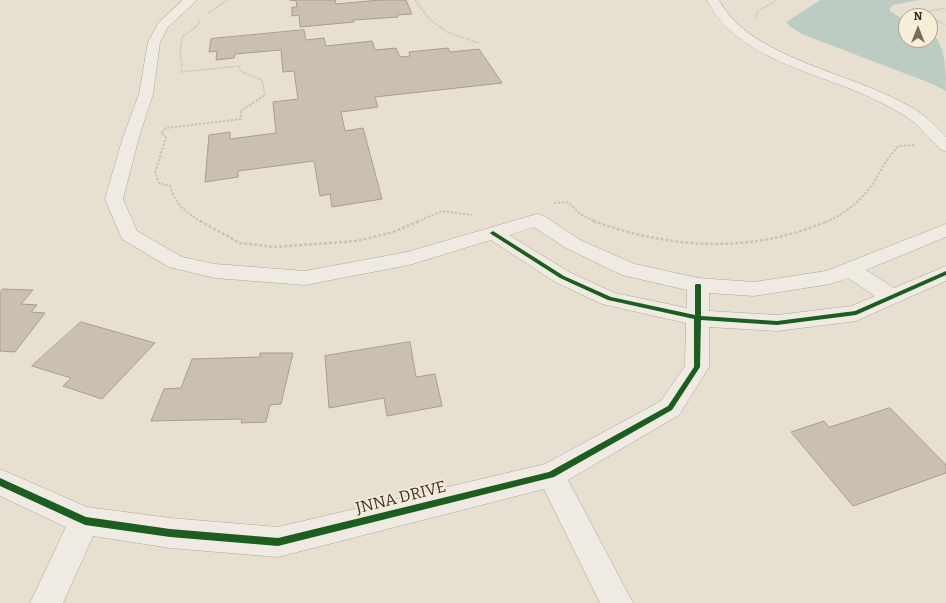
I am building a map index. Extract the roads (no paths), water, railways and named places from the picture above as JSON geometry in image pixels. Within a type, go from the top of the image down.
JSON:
[{"type":"street","points":[[191,0],[183,5],[163,25],[154,42],[146,94],[131,137],[114,199],[129,235],[176,262],[216,271],[305,278],[408,258],[537,220],[573,244],[629,270],[698,285],[754,289],[830,277],[946,230]]},
{"type":"street","points":[[713,0],[719,12],[731,26],[747,38],[778,55],[883,98],[919,119],[946,146]]},
{"type":"street","points":[[493,233],[562,277],[610,298],[698,318],[777,323],[856,313],[946,273]]},
{"type":"street","points":[[850,269],[892,297]]},
{"type":"street","name":"JNNA DRIVE","points":[[0,482],[85,521],[170,533],[278,542],[551,475],[670,408],[697,366],[698,285]]},
{"type":"street","points":[[551,475],[617,603]]},
{"type":"street","points":[[46,603],[85,521]]}]
